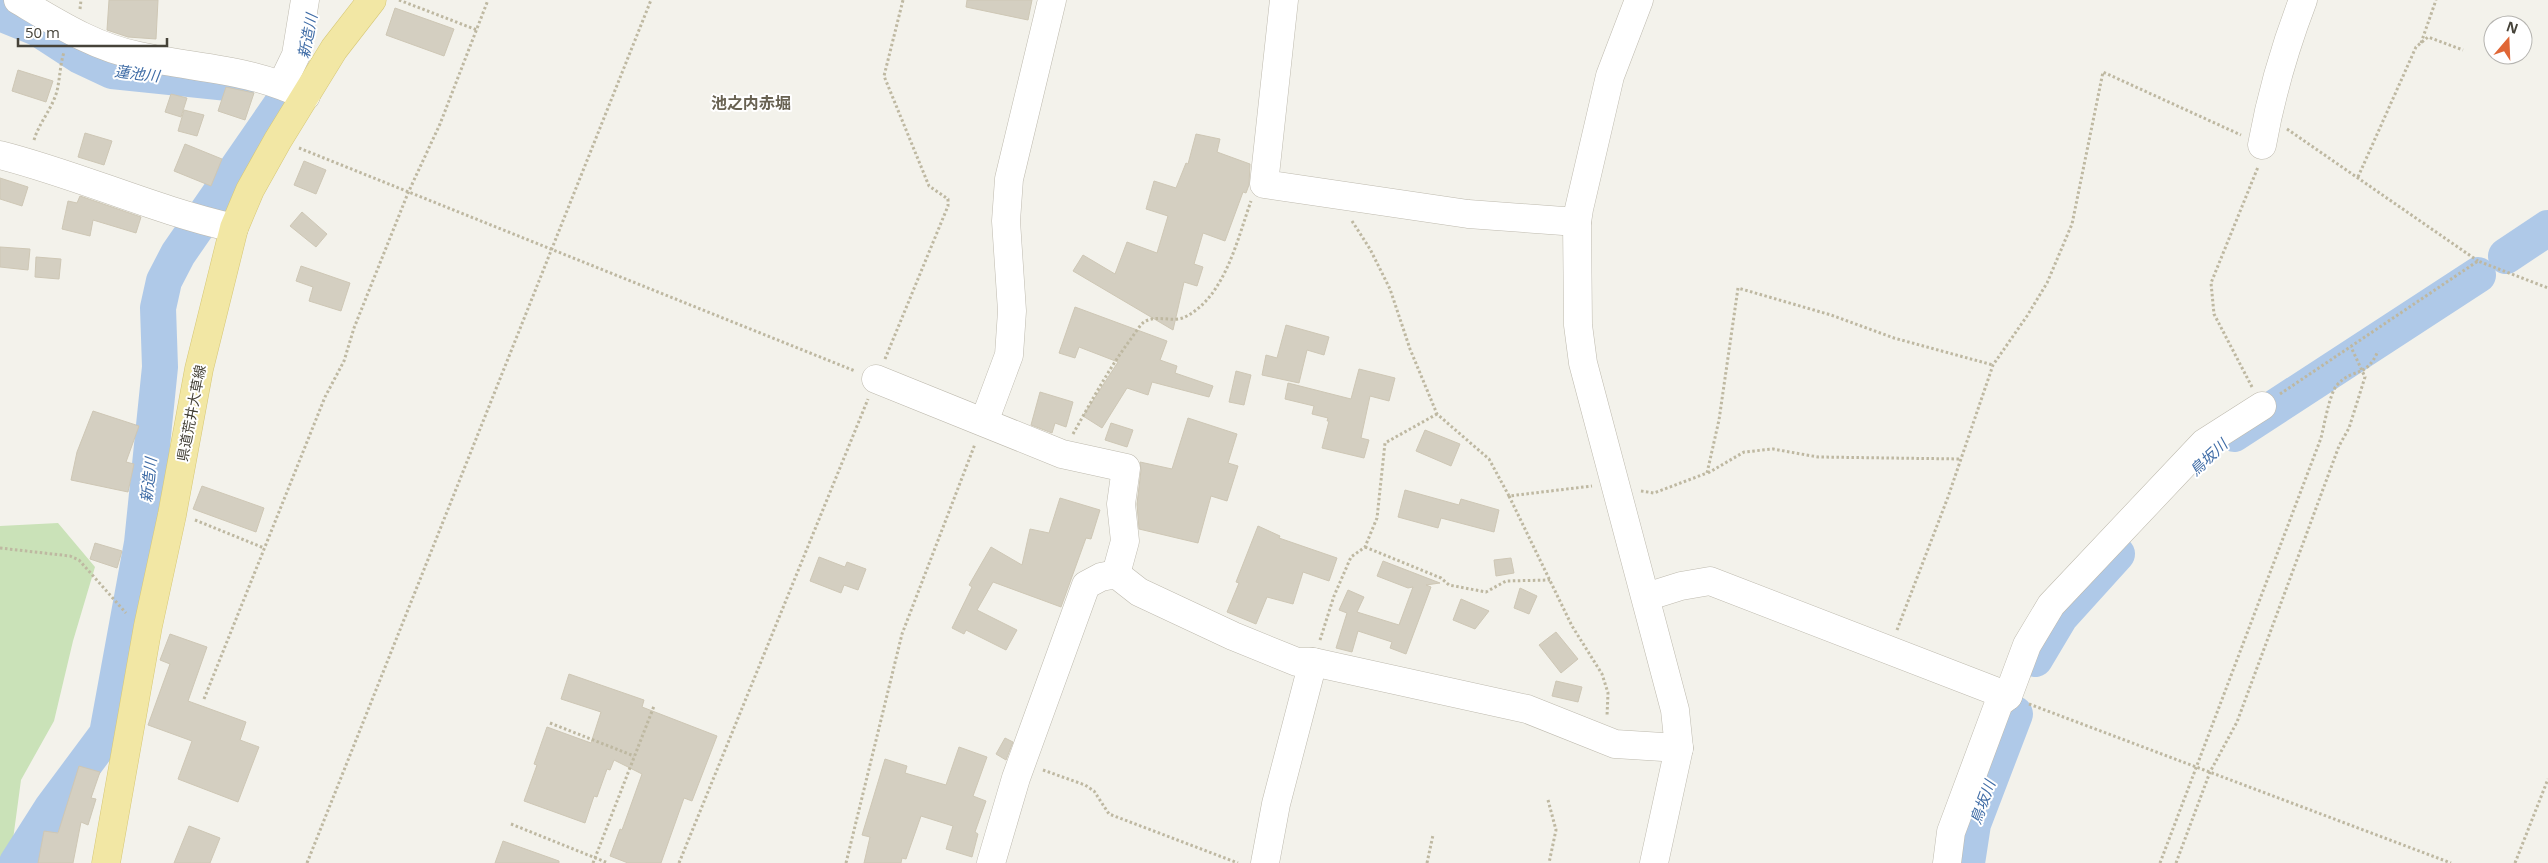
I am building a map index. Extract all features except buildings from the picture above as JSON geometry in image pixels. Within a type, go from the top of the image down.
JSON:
[{"type":"main road","name":"県道荒井大草線","points":[[106,863],[148,626],[172,515],[199,369],[233,228],[250,190],[278,140],[294,90],[334,49],[372,0]]},
{"type":"street","points":[[18,0],[90,42],[138,56],[239,72],[294,90],[296,55],[305,0]]},
{"type":"street","points":[[984,422],[1009,355],[1012,311],[1006,220],[1009,179],[1052,0]]},
{"type":"street","points":[[1284,0],[1264,184],[1328,195],[1468,214],[1577,222]]},
{"type":"street","points":[[1639,0],[1610,76],[1577,222],[1578,325],[1583,362],[1675,710],[1679,748],[1654,863]]},
{"type":"street","points":[[2264,133],[2290,34],[2303,0]]},
{"type":"street","points":[[0,155],[28,162],[233,228]]},
{"type":"street","points":[[876,379],[1062,454],[1126,468],[1121,504],[1125,541],[1116,574]]},
{"type":"street","points":[[1947,863],[1951,832],[1999,703],[2008,696],[2027,645],[2050,605],[2204,443],[2262,406]]},
{"type":"street","points":[[991,863],[1022,762],[1086,585],[1101,577],[1116,574],[1139,592],[1233,636],[1297,662],[1314,662],[1527,709],[1614,744],[1679,748]]},
{"type":"street","points":[[1646,597],[1681,586],[1710,581],[2008,696]]},
{"type":"street","points":[[1265,863],[1276,804],[1314,662]]},
{"type":"path","points":[[399,0],[477,30]]},
{"type":"path","points":[[204,699],[325,396],[344,361],[354,328],[408,193],[440,124],[488,0]]},
{"type":"path","points":[[307,863],[651,0]]},
{"type":"path","points":[[679,863],[948,206],[948,199],[929,186],[884,76],[903,0]]},
{"type":"path","points":[[2421,43],[2436,0]]},
{"type":"path","points":[[2358,177],[2416,47],[2428,37],[2463,50]]},
{"type":"path","points":[[28,162],[37,130],[46,118],[57,91],[63,54]]},
{"type":"path","points":[[1890,649],[1961,459],[1993,365],[2047,283],[2072,224],[2103,72],[2264,133],[2290,130],[2478,261],[2548,288]]},
{"type":"path","points":[[2264,133],[2257,173],[2210,283],[2214,314],[2262,406],[2478,261]]},
{"type":"path","points":[[278,140],[876,379]]},
{"type":"path","points":[[1062,454],[1113,362],[1143,323],[1155,318],[1182,318],[1188,315],[1208,296],[1221,280],[1255,191],[1264,184]]},
{"type":"path","points":[[1328,195],[1349,216],[1386,281],[1410,349],[1437,414],[1489,459],[1572,626],[1602,674],[1608,693],[1608,713],[1600,738]]},
{"type":"path","points":[[1707,473],[1719,420],[1738,288],[1831,315],[1894,338],[1993,365]]},
{"type":"path","points":[[2176,863],[2210,772],[2237,722],[2339,446],[2349,428],[2365,377],[2351,347]]},
{"type":"path","points":[[2160,863],[2321,438],[2335,386],[2348,376],[2362,372],[2372,364],[2378,351]]},
{"type":"path","points":[[1314,662],[1334,596],[1351,556],[1365,548],[1377,518],[1385,443],[1437,414]]},
{"type":"path","points":[[846,863],[902,634],[984,422]]},
{"type":"path","points":[[1509,496],[1597,485],[1654,492],[1707,473],[1744,452],[1773,449],[1818,456],[1961,459]]},
{"type":"path","points":[[172,515],[206,524],[264,548]]},
{"type":"path","points":[[0,548],[70,556],[79,560],[119,607],[137,622],[148,626]]},
{"type":"path","points":[[1365,548],[1441,578],[1449,585],[1469,590],[1486,592],[1506,581],[1550,580]]},
{"type":"path","points":[[2008,696],[2450,863]]},
{"type":"path","points":[[592,863],[654,706]]},
{"type":"path","points":[[550,723],[634,756]]},
{"type":"path","points":[[1022,762],[1085,785],[1094,791],[1109,814],[1238,863]]},
{"type":"path","points":[[2515,863],[2548,779]]},
{"type":"path","points":[[1548,800],[1556,830],[1549,863]]},
{"type":"path","points":[[511,824],[608,863]]},
{"type":"path","points":[[1427,863],[1433,835]]},
{"type":"green space","points":[[58,523],[95,567],[73,641],[54,721],[21,780],[12,847],[0,863],[0,526]]},
{"type":"waterway","name":"蓮池川","points":[[0,13],[37,28],[80,56],[112,71],[238,84]]},
{"type":"waterway","name":"新造川","points":[[17,863],[52,808],[107,734],[142,543],[160,367],[158,308],[164,281],[178,254],[283,102]]},
{"type":"waterway","name":"鳥坂川","points":[[2506,256],[2548,228]]},
{"type":"waterway","name":"鳥坂川","points":[[2234,434],[2478,275]]},
{"type":"waterway","name":"鳥坂川","points":[[2035,659],[2060,617],[2117,554]]},
{"type":"waterway","name":"鳥坂川","points":[[1967,863],[1973,824],[2015,714]]},
{"type":"district","name":"池之内赤堀","points":[[751,103]]}]
